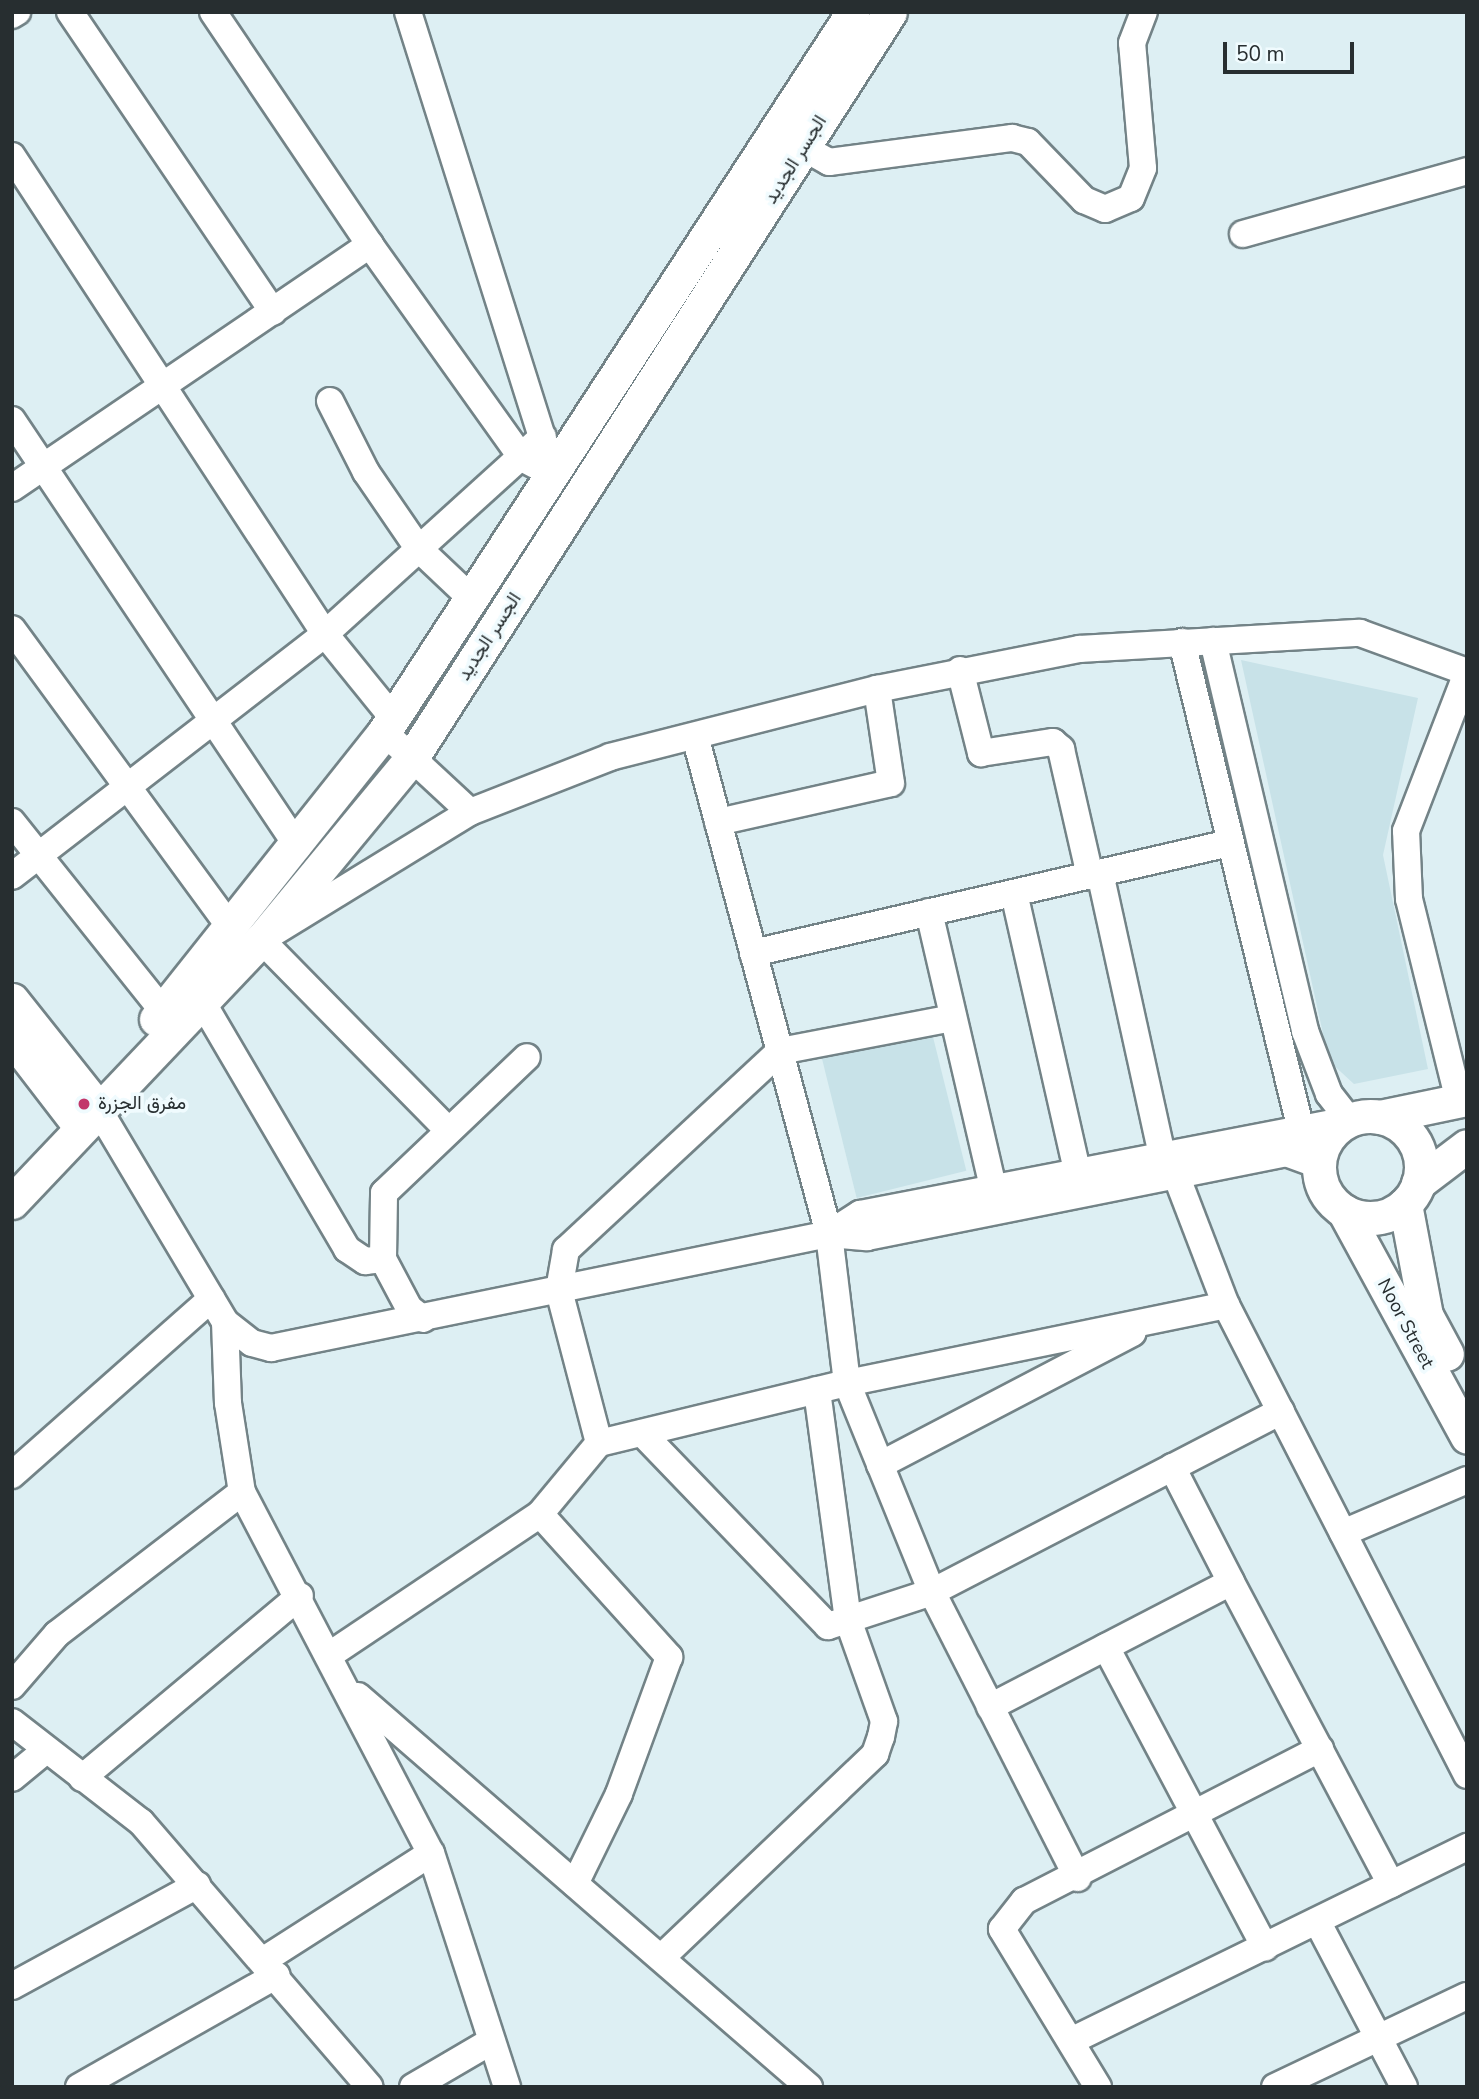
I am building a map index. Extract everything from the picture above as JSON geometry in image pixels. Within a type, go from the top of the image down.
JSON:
[{"type":"main road","name":"الجسر الجديد","points":[[12,1202],[83,1108],[298,847],[389,725],[853,12]]},
{"type":"main road","name":"الجسر الجديد","points":[[12,1170],[201,1000],[261,940],[411,759],[890,12]]},
{"type":"main road","points":[[12,1000],[83,1108]]},
{"type":"main road","points":[[12,1038],[83,1108]]},
{"type":"main road","points":[[1463,1100],[1365,1118],[1328,1138],[1319,1165],[1325,1191],[1344,1211],[1376,1218],[1412,1194],[1467,1146]]},
{"type":"main road","points":[[1365,1118],[1403,1129],[1418,1150],[1412,1194]]},
{"type":"main road","name":"Noor Street","points":[[1412,1194],[1426,1315],[1467,1391]]},
{"type":"main road","name":"Noor Street","points":[[1344,1211],[1467,1437]]},
{"type":"street","points":[[12,15],[17,12]]},
{"type":"street","points":[[70,12],[273,312]]},
{"type":"street","points":[[213,12],[370,245],[522,458],[551,475]]},
{"type":"street","points":[[408,12],[543,436],[551,475]]},
{"type":"street","points":[[804,148],[829,162],[1012,138],[1028,142],[1084,200],[1105,209],[1130,198],[1143,168],[1132,43],[1144,12]]},
{"type":"street","points":[[12,156],[325,634],[411,759],[470,812]]},
{"type":"street","points":[[1243,234],[1467,171]]},
{"type":"street","points":[[12,488],[45,471],[370,245]]},
{"type":"street","points":[[330,401],[366,472],[418,548],[472,600]]},
{"type":"street","points":[[12,421],[298,847]]},
{"type":"street","points":[[12,876],[325,634],[418,548],[522,458],[543,436]]},
{"type":"street","points":[[12,629],[230,927]]},
{"type":"street","points":[[447,1129],[261,940],[470,812],[610,757],[960,670],[1079,649],[1360,632],[1467,673],[1406,831],[1409,899],[1463,1100]]},
{"type":"street","points":[[1213,641],[1305,1031],[1329,1094],[1365,1118]]},
{"type":"street","points":[[1182,642],[1300,1126],[1319,1165]]},
{"type":"street","points":[[960,670],[981,753],[1053,742],[1061,749],[1169,1164],[1226,1305],[1467,1775]]},
{"type":"street","points":[[718,822],[891,783],[877,689]]},
{"type":"street","points":[[695,736],[829,1234],[847,1383],[932,1592],[1078,1878]]},
{"type":"street","points":[[12,822],[163,1011]]},
{"type":"street","points":[[753,953],[1231,843]]},
{"type":"street","points":[[1014,893],[1077,1170]]},
{"type":"street","points":[[929,912],[993,1187]]},
{"type":"street","points":[[201,1000],[347,1249],[365,1261],[383,1259]]},
{"type":"street","points":[[599,1443],[559,1290],[566,1250],[780,1051],[953,1018]]},
{"type":"street","points":[[424,1319],[409,1308],[383,1259],[384,1193],[447,1129],[527,1057]]},
{"type":"street","points":[[83,1108],[225,1322],[252,1343],[271,1348],[424,1319],[829,1234],[867,1237],[1169,1164],[1300,1126],[1365,1118]]},
{"type":"street","points":[[829,1234],[860,1214],[1077,1170],[1286,1153],[1319,1165]]},
{"type":"street","points":[[12,1475],[211,1299]]},
{"type":"street","points":[[331,1654],[540,1514],[599,1443],[847,1383],[1226,1305]]},
{"type":"street","points":[[880,1465],[1161,1318]]},
{"type":"street","points":[[225,1322],[228,1403],[242,1492],[331,1654],[431,1853],[490,2042],[508,2087]]},
{"type":"street","points":[[660,1958],[875,1754],[884,1721],[848,1620],[817,1390]]},
{"type":"street","points":[[642,1433],[828,1626],[932,1592],[1281,1411]]},
{"type":"street","points":[[1172,1467],[1391,1884]]},
{"type":"street","points":[[1343,1534],[1467,1480]]},
{"type":"street","points":[[12,1686],[57,1634],[242,1492]]},
{"type":"street","points":[[540,1514],[669,1657],[619,1794],[575,1884]]},
{"type":"street","points":[[990,1707],[1231,1583]]},
{"type":"street","points":[[82,1778],[300,1596]]},
{"type":"street","points":[[1106,1647],[1198,1814],[1265,1947]]},
{"type":"street","points":[[348,1687],[809,2087]]},
{"type":"street","points":[[12,1722],[141,1822],[271,1968],[370,2087]]},
{"type":"street","points":[[1098,2087],[1073,2040],[1002,1929],[1024,1901],[1078,1878],[1320,1749]]},
{"type":"street","points":[[12,1778],[46,1750]]},
{"type":"street","points":[[1073,2040],[1467,1847]]},
{"type":"street","points":[[79,2087],[271,1968],[431,1853]]},
{"type":"street","points":[[12,1986],[197,1885]]},
{"type":"street","points":[[1317,1921],[1404,2087]]},
{"type":"street","points":[[1275,2087],[1467,1996]]},
{"type":"street","points":[[413,2087],[490,2042]]},
{"type":"shaded area","points":[[1241,660],[1418,698],[1383,855],[1428,1069],[1354,1084],[1329,1061]]},
{"type":"shaded area","points":[[931,1029],[966,1171],[857,1198],[821,1056]]},
{"type":"place","name":"مفرق الجزرة","points":[[84,1104]]}]
